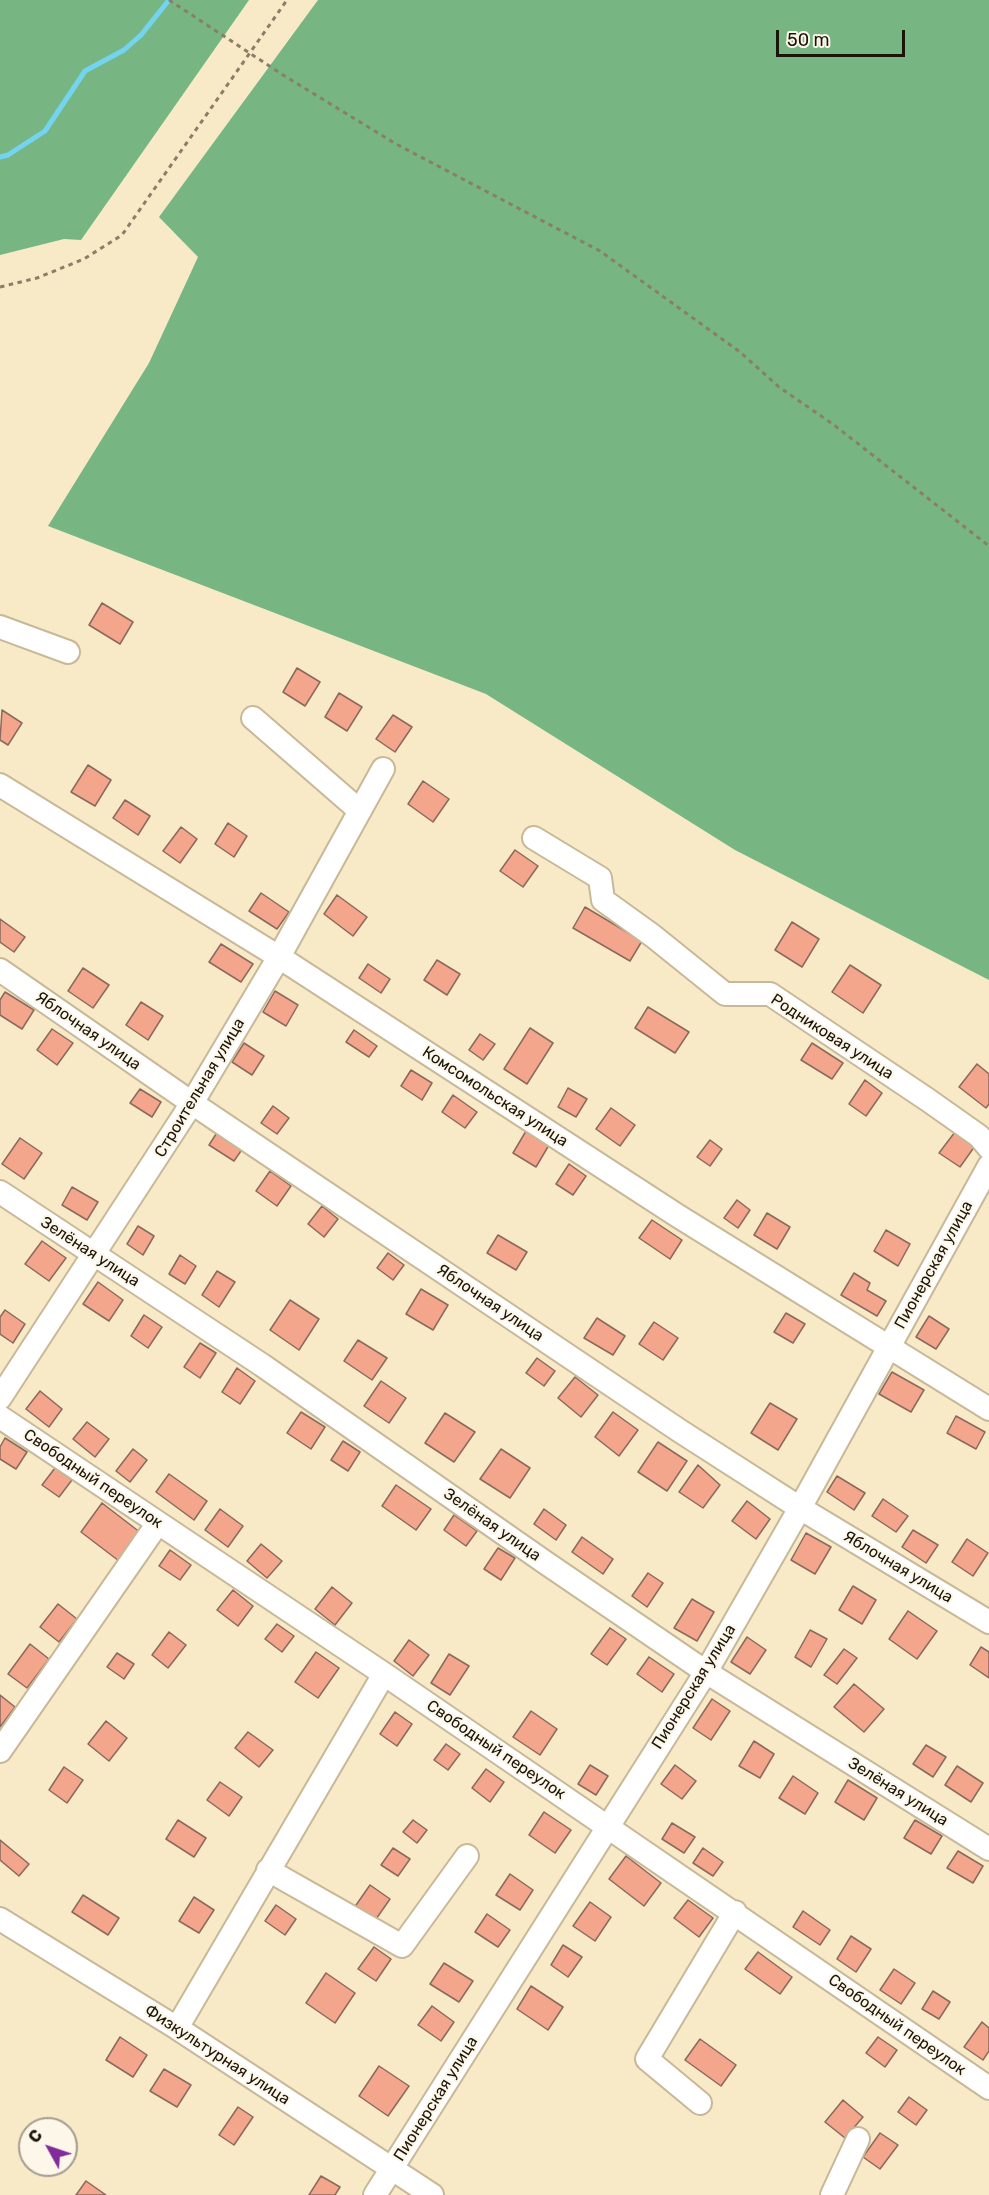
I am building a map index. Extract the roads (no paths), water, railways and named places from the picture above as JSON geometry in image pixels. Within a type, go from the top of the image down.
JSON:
[{"type":"street","points":[[0,627],[68,652]]},
{"type":"street","points":[[254,718],[360,811]]},
{"type":"street","name":"Строительная улица","points":[[0,1398],[192,1103],[279,957],[383,769]]},
{"type":"street","name":"Комсомольская улица","points":[[0,785],[279,957],[678,1216],[989,1409]]},
{"type":"street","name":"Родниковая улица","points":[[534,838],[600,878],[603,900],[653,936],[725,994],[770,994],[936,1106],[979,1137],[989,1148]]},
{"type":"street","name":"Яблочная улица","points":[[0,970],[192,1103],[680,1431],[800,1508],[989,1622]]},
{"type":"street","name":"Пионерская улица","points":[[375,2195],[607,1825],[706,1672],[800,1508],[989,1166]]},
{"type":"street","name":"Зелёная улица","points":[[0,1192],[262,1365],[706,1672],[989,1849]]},
{"type":"street","name":"Свободный переулок","points":[[0,1417],[607,1825],[989,2088]]},
{"type":"street","points":[[0,1751],[158,1523]]},
{"type":"street","points":[[177,2028],[384,1674]]},
{"type":"street","points":[[268,1869],[402,1946],[467,1856]]},
{"type":"street","points":[[700,2103],[647,2059],[735,1912]]},
{"type":"street","name":"Физкультурная улица","points":[[0,1919],[177,2028],[432,2195]]},
{"type":"street","points":[[832,2195],[858,2139]]},
{"type":"waterway","points":[[0,157],[8,155],[45,131],[85,71],[124,50],[141,35],[169,0]]}]
